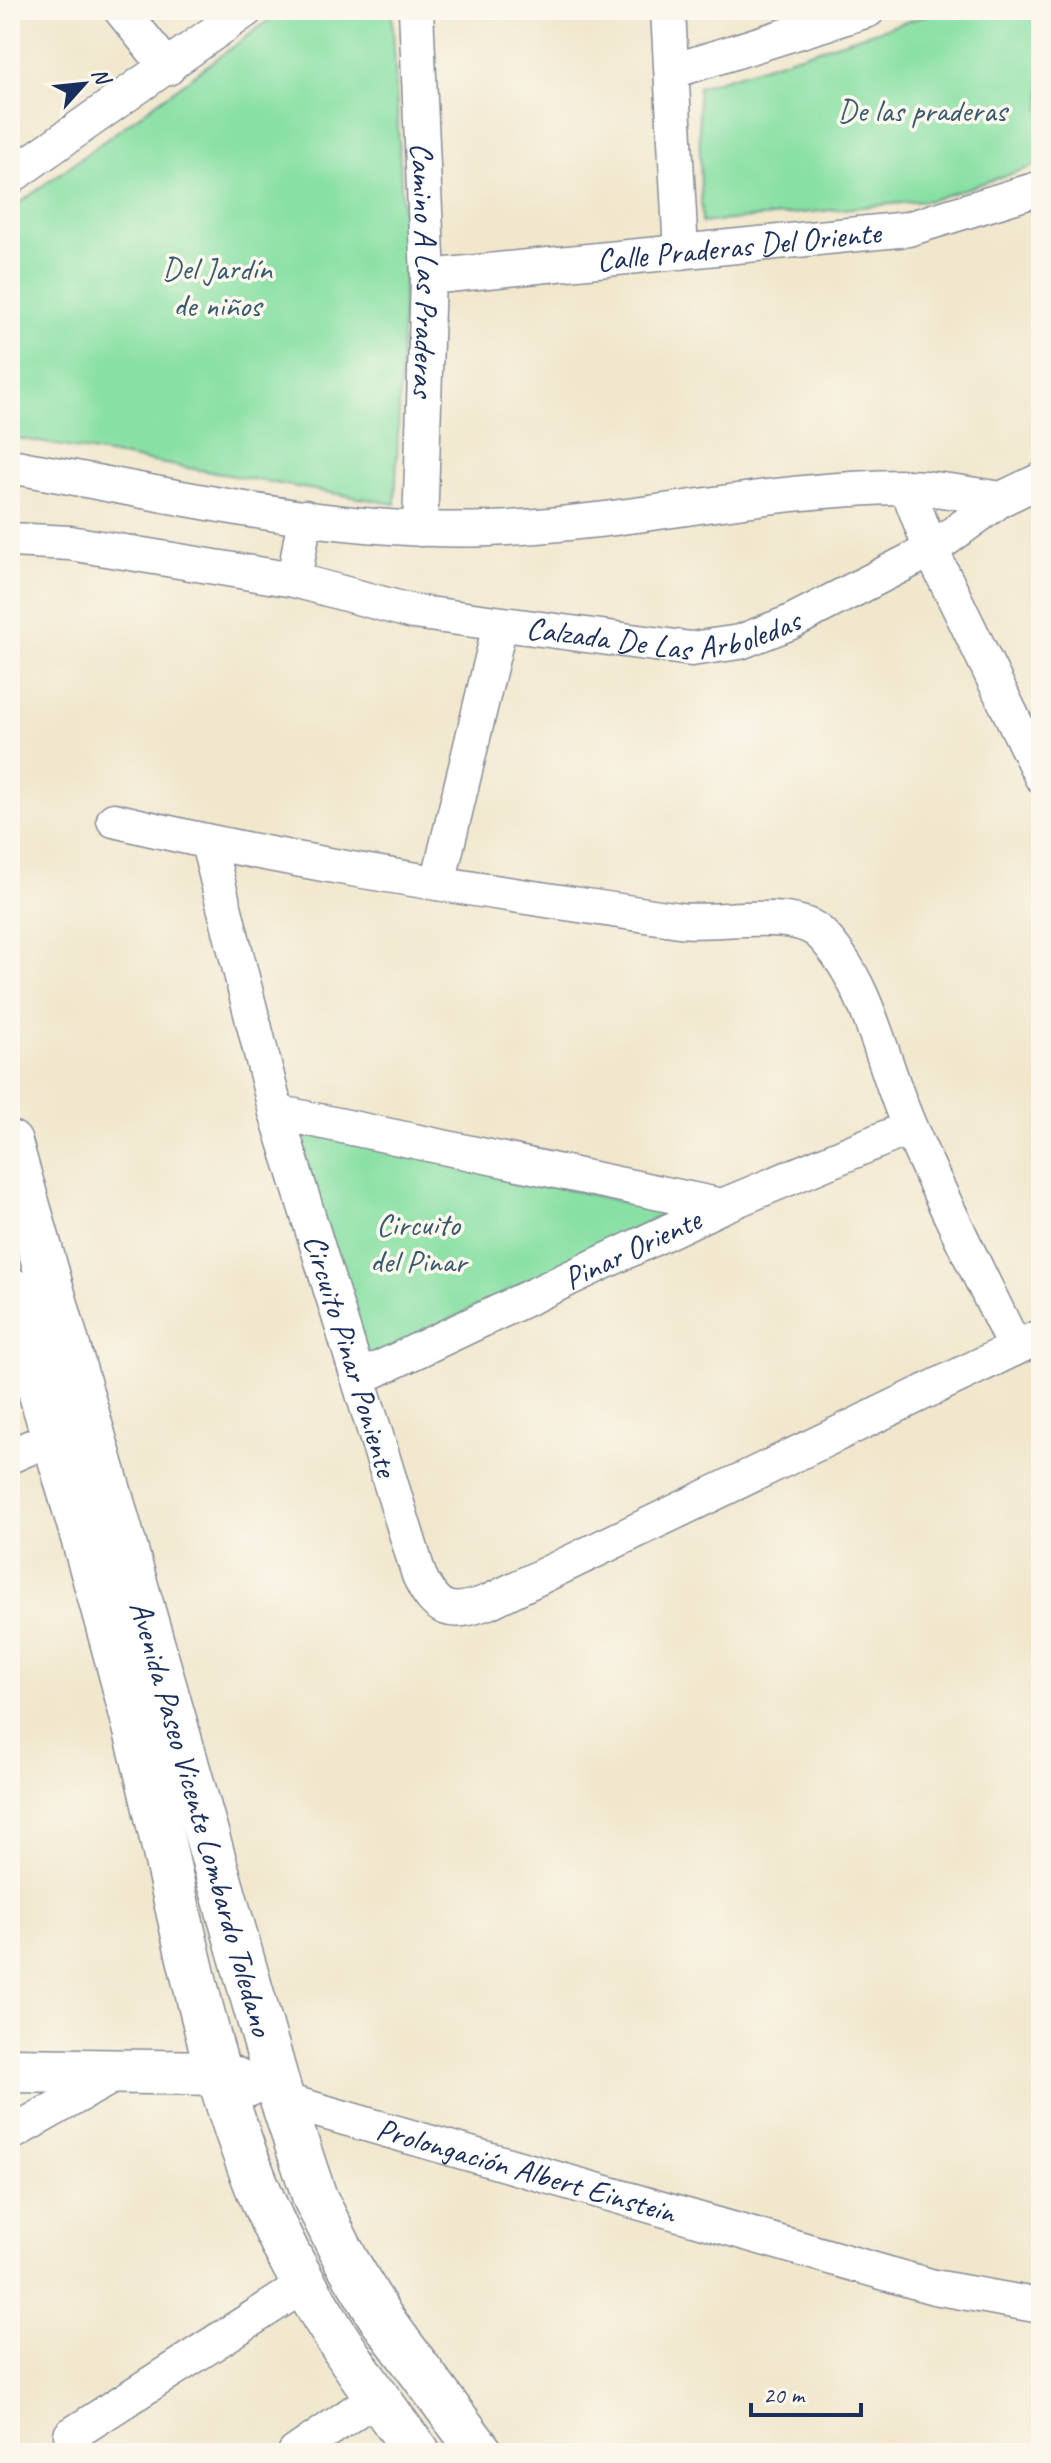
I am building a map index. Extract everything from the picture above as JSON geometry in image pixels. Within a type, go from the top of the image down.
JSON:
[{"type":"main road","name":"Avenida Paseo Vicente Lombardo Toledano","points":[[10,1143],[282,2100],[315,2198],[346,2260],[381,2318],[481,2453]]},
{"type":"main road","name":"Avenida Paseo Vicente Lombardo Toledano","points":[[10,1289],[142,1756],[220,2073],[264,2203],[306,2284],[376,2397],[418,2453]]},
{"type":"main road","name":"Prolongación Albert Einstein","points":[[10,2070],[220,2073],[282,2100]]},
{"type":"street","points":[[121,10],[168,68]]},
{"type":"street","points":[[10,177],[246,10]]},
{"type":"street","name":"Camino A Las Praderas","points":[[416,10],[428,277],[420,529]]},
{"type":"street","points":[[668,10],[681,252]]},
{"type":"street","points":[[673,71],[868,10]]},
{"type":"street","name":"Calle Praderas Del Oriente","points":[[428,277],[908,229],[1041,188]]},
{"type":"street","points":[[10,466],[305,517],[420,529],[561,525],[767,498],[907,487],[1001,499]]},
{"type":"street","name":"Calzada De Las Arboledas","points":[[10,540],[70,543],[294,580],[413,612],[691,649],[740,642],[789,623],[931,550],[1001,499],[1041,480]]},
{"type":"street","points":[[907,487],[931,550],[1041,776]]},
{"type":"street","points":[[294,580],[305,517]]},
{"type":"street","points":[[438,883],[500,625]]},
{"type":"street","points":[[114,820],[208,843],[438,883],[692,922],[787,920],[819,931],[844,965],[861,1000],[909,1128],[1028,1342]]},
{"type":"street","name":"Circuito Pinar Poniente","points":[[208,843],[276,1112],[430,1598],[444,1608],[455,1610],[488,1602],[1028,1342]]},
{"type":"street","points":[[276,1112],[722,1206]]},
{"type":"street","name":"Pinar Oriente","points":[[359,1378],[722,1206],[909,1128]]},
{"type":"street","points":[[10,1456],[54,1437]]},
{"type":"street","points":[[10,2134],[121,2072]]},
{"type":"street","name":"Prolongación Albert Einstein","points":[[282,2100],[934,2287],[1041,2306]]},
{"type":"street","points":[[71,2435],[306,2284]]},
{"type":"street","points":[[295,2453],[376,2397]]},
{"type":"green space","name":"Del Jardín de niños","points":[[283,10],[392,10],[405,261],[395,504],[10,437],[10,210]]},
{"type":"green space","name":"De las praderas","points":[[944,10],[1041,10],[1041,164],[931,200],[702,223],[698,87]]},
{"type":"green space","name":"Circuito del Pinar","points":[[297,1128],[668,1212],[366,1361]]}]
